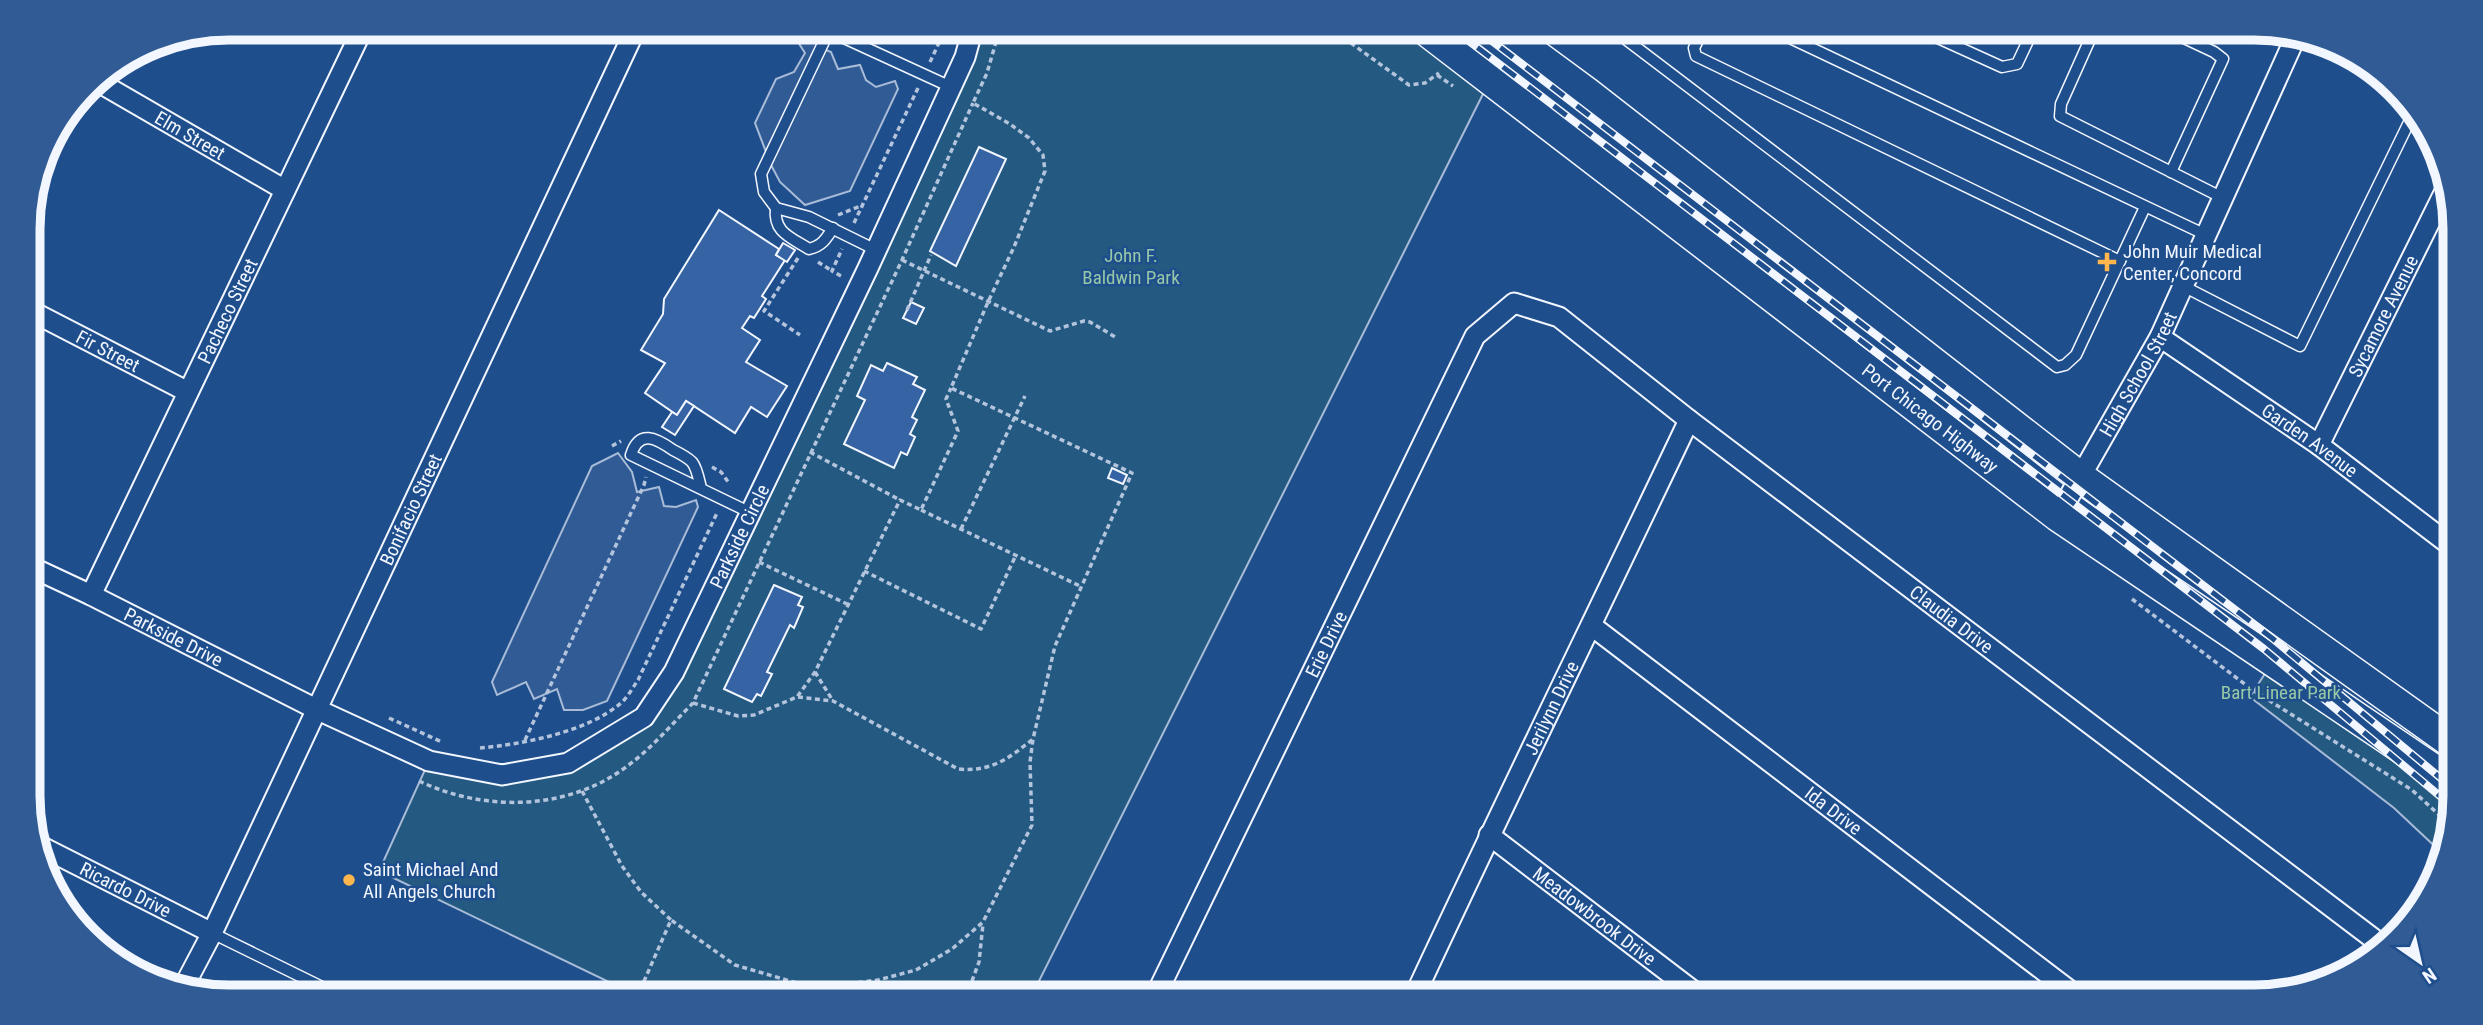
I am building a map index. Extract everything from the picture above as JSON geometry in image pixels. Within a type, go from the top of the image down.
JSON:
[{"type":"main road","name":"Port Chicago Highway","points":[[1438,40],[2058,516],[2443,776]]},
{"type":"main road","points":[[1515,40],[1586,92],[2080,477],[2443,736]]},
{"type":"street","name":"Pacheco Street","points":[[91,595],[357,40]]},
{"type":"street","name":"Bonifacio Street","points":[[187,980],[212,933],[630,40]]},
{"type":"street","name":"Parkside Circle","points":[[316,709],[429,761],[502,775],[568,763],[644,718],[674,672],[876,250],[965,57],[970,40]]},
{"type":"street","name":"High School Street","points":[[2058,516],[2160,337],[2223,198],[2287,43]]},
{"type":"street","name":"Elm Street","points":[[106,86],[285,190]]},
{"type":"street","name":"Sycamore Avenue","points":[[2319,445],[2440,201]]},
{"type":"street","name":"Claudia Drive","points":[[1514,303],[1559,317],[1689,420],[2375,940]]},
{"type":"street","name":"Erie Drive","points":[[1160,985],[1475,335],[1514,303]]},
{"type":"street","name":"Fir Street","points":[[41,316],[188,393]]},
{"type":"street","name":"Garden Avenue","points":[[2160,337],[2319,445],[2443,540]]},
{"type":"street","name":"Jerilynn Drive","points":[[1420,984],[1689,420]]},
{"type":"street","name":"Parkside Drive","points":[[40,571],[316,709]]},
{"type":"street","name":"Ida Drive","points":[[1592,626],[2060,984]]},
{"type":"street","name":"Meadowbrook Drive","points":[[1489,835],[1684,984]]},
{"type":"street","name":"Ricardo Drive","points":[[48,850],[212,933]]},
{"type":"lane","points":[[825,40],[761,174],[764,192],[776,208],[808,217],[876,250]]},
{"type":"lane","points":[[848,40],[951,88]]},
{"type":"lane","points":[[1627,40],[2057,367],[2065,365],[2076,355],[2145,207]]},
{"type":"lane","points":[[1698,40],[1694,48],[1696,56],[2120,261]]},
{"type":"lane","points":[[1794,40],[2206,235]]},
{"type":"lane","points":[[1942,40],[2002,67],[2017,64],[2028,40]]},
{"type":"lane","points":[[2090,40],[2061,104],[2060,117],[2223,198]]},
{"type":"lane","points":[[2171,172],[2223,59],[2188,40]]},
{"type":"lane","points":[[2183,286],[2300,346],[2409,122]]},
{"type":"lane","points":[[776,208],[775,220],[783,232],[808,248],[818,247],[833,228]]},
{"type":"lane","points":[[701,488],[693,463],[663,443],[652,438],[634,445],[631,455],[749,512]]},
{"type":"lane","points":[[212,933],[318,985]]},
{"type":"path","points":[[803,985],[735,965],[671,920],[641,892],[622,866],[582,791],[624,769],[647,751],[692,704],[902,260],[987,73],[997,40]]},
{"type":"path","points":[[1347,40],[1409,85],[1425,83],[1457,55]]},
{"type":"path","points":[[921,510],[958,431],[946,399],[1045,171],[1043,155],[1029,138],[973,103]]},
{"type":"path","points":[[800,335],[764,312],[802,253]]},
{"type":"path","points":[[907,310],[931,255]]},
{"type":"path","points":[[902,260],[1051,331],[1090,322],[1117,338]]},
{"type":"path","points":[[951,388],[1132,473],[1055,646],[1030,762],[1032,825],[983,922],[979,962],[971,985]]},
{"type":"path","points":[[961,530],[1025,396]]},
{"type":"path","points":[[810,452],[961,530],[1080,586]]},
{"type":"path","points":[[524,741],[651,465]]},
{"type":"path","points":[[797,697],[816,671],[900,499]]},
{"type":"path","points":[[864,571],[981,629],[1016,555]]},
{"type":"path","points":[[759,562],[847,604]]},
{"type":"path","points":[[816,671],[833,701]]},
{"type":"path","points":[[692,704],[738,716],[754,715],[797,697],[833,701],[958,769],[977,771],[1011,756],[1033,739]]},
{"type":"path","points":[[642,985],[671,920]]},
{"type":"path","points":[[840,985],[878,980],[916,970],[952,949],[983,922]]},
{"type":"green space","name":"John F. Baldwin Park","points":[[967,40],[1438,40],[1490,80],[1037,985],[615,985],[379,871],[429,761],[502,775],[568,763],[644,717]]},
{"type":"green space","name":"Bart Linear Park","points":[[2275,658],[2443,798],[2436,847],[2394,808],[2250,697]]},
{"type":"shaded area","points":[[797,40],[822,40],[819,47],[831,52],[838,69],[860,65],[866,80],[876,87],[895,81],[898,89],[850,191],[805,205],[780,182],[755,123],[776,79],[794,72],[805,53]]},
{"type":"shaded area","points":[[618,453],[632,472],[637,492],[659,487],[664,506],[676,507],[696,500],[698,507],[607,701],[583,710],[564,710],[557,689],[534,699],[526,682],[497,695],[492,682],[592,466]]},
{"type":"building","points":[[979,147],[1006,159],[956,266],[930,251]]},
{"type":"building","points":[[719,210],[779,249],[776,255],[785,260],[762,296],[766,299],[754,318],[750,316],[742,328],[760,340],[746,362],[787,386],[767,417],[751,407],[735,433],[686,401],[677,415],[645,393],[665,363],[641,350],[663,314],[664,299]]},
{"type":"building","points":[[783,243],[795,250],[787,262],[776,255]]},
{"type":"building","points":[[911,302],[924,308],[916,324],[903,318]]},
{"type":"building","points":[[887,363],[917,377],[913,384],[925,390],[912,417],[917,420],[910,434],[915,437],[907,455],[901,452],[894,468],[844,444],[865,400],[857,396],[871,365],[883,371]]},
{"type":"building","points":[[686,401],[694,406],[675,435],[662,427],[672,412],[677,415]]},
{"type":"building","points":[[1112,468],[1127,475],[1123,484],[1108,478]]},
{"type":"building","points":[[774,585],[802,597],[798,605],[803,607],[794,628],[790,625],[767,672],[772,674],[761,696],[757,694],[752,702],[724,689]]},
{"type":"railway","points":[[1468,40],[2264,649],[2443,798]]},
{"type":"railway","points":[[1491,40],[2272,638],[2443,780]]},
{"type":"place","name":"John Muir Medical Center, Concord","points":[[2107,262]]},
{"type":"place","name":"Saint Michael And All Angels Church","points":[[349,880]]}]
